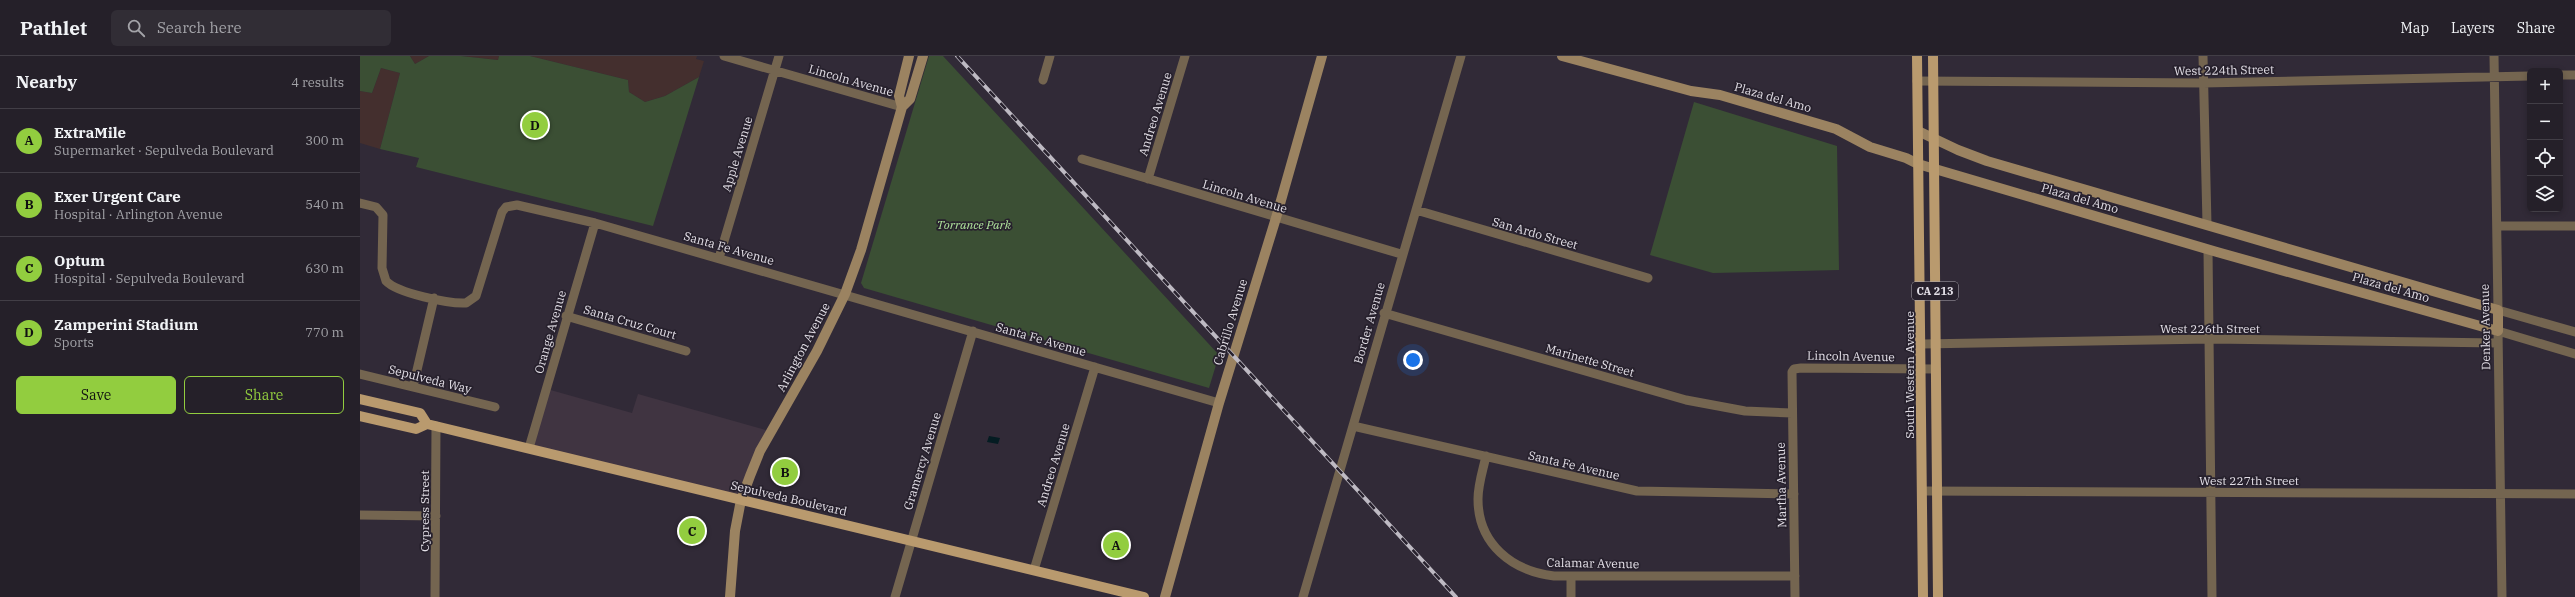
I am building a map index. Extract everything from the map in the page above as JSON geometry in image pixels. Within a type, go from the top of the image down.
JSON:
[{"type":"main road","name":"South Western Avenue","points":[[1918,56],[1918,164],[1922,344],[1923,597]]},
{"type":"main road","name":"CA 213","points":[[1933,56],[1938,597]]},
{"type":"main road","name":"Sepulveda Boulevard","points":[[360,398],[420,413],[432,425]]},
{"type":"main road","name":"Sepulveda Boulevard","points":[[360,416],[416,429],[432,425],[1144,597]]},
{"type":"street","name":"Lincoln Avenue","points":[[724,56],[902,107]]},
{"type":"street","name":"Apple Avenue","points":[[719,258],[779,56]]},
{"type":"street","name":"Arlington Avenue","points":[[902,107],[899,96],[909,56]]},
{"type":"street","name":"Arlington Avenue","points":[[730,597],[732,559],[741,500],[760,451],[817,351],[846,294],[861,250],[902,107],[910,99],[923,56]]},
{"type":"street","points":[[1043,80],[1050,56]]},
{"type":"street","name":"Andreo Avenue","points":[[1148,180],[1185,56]]},
{"type":"street","name":"Cabrillo Avenue","points":[[1165,597],[1219,403],[1276,218],[1322,56]]},
{"type":"street","name":"Border Avenue","points":[[1303,597],[1384,313],[1461,56]]},
{"type":"street","name":"Plaza del Amo","points":[[1562,56],[1579,58],[1691,91],[1720,95],[1836,129],[1870,147],[1906,158],[1918,164],[2208,250],[2575,354]]},
{"type":"street","points":[[2203,56],[2207,224]]},
{"type":"street","name":"Denker Avenue","points":[[2494,56],[2502,597]]},
{"type":"street","points":[[2563,75],[2575,75]]},
{"type":"street","name":"West 224th Street","points":[[1917,82],[2203,83],[2527,76]]},
{"type":"street","name":"Plaza del Amo","points":[[1918,131],[1958,150],[1987,160],[2575,332]]},
{"type":"street","name":"Lincoln Avenue","points":[[1082,159],[1148,180],[1402,254]]},
{"type":"street","name":"Santa Fe Avenue","points":[[360,203],[376,208],[383,215],[382,268],[386,281],[396,289],[458,304],[471,301],[476,296],[498,221],[506,208],[525,206],[595,223],[846,294],[1219,403]]},
{"type":"street","name":"San Ardo Street","points":[[1416,210],[1648,278]]},
{"type":"street","name":"Orange Avenue","points":[[529,448],[566,316],[595,223]]},
{"type":"street","points":[[2497,226],[2575,226]]},
{"type":"street","points":[[2208,250],[2211,340],[2212,597]]},
{"type":"street","points":[[413,387],[434,298]]},
{"type":"street","name":"Marinette Street","points":[[1384,313],[1694,402],[1745,411],[1792,413]]},
{"type":"street","name":"Santa Cruz Court","points":[[566,316],[686,351]]},
{"type":"street","name":"Gramercy Avenue","points":[[895,597],[973,331]]},
{"type":"street","name":"West 226th Street","points":[[1922,344],[2211,340],[2498,343]]},
{"type":"street","name":"Andreo Avenue","points":[[1034,570],[1094,367]]},
{"type":"street","name":"Lincoln Avenue","points":[[1792,372],[1794,369],[1801,368],[1936,369]]},
{"type":"street","name":"Martha Avenue","points":[[1792,372],[1796,597]]},
{"type":"street","name":"Sepulveda Way","points":[[360,374],[495,407]]},
{"type":"street","name":"Cypress Street","points":[[432,425],[436,516],[435,597]]},
{"type":"street","name":"Santa Fe Avenue","points":[[1353,426],[1637,491],[1794,494]]},
{"type":"street","name":"Calamar Avenue","points":[[1486,456],[1478,497],[1478,511],[1487,537],[1495,549],[1503,557],[1529,571],[1542,574],[1571,576],[1795,576]]},
{"type":"street","name":"West 227th Street","points":[[1922,492],[2575,494]]},
{"type":"street","points":[[360,515],[436,516]]},
{"type":"street","points":[[1571,576],[1571,597]]},
{"type":"shaded area","points":[[410,56],[429,56],[415,64]]},
{"type":"shaded area","points":[[461,56],[499,56],[498,60]]},
{"type":"shaded area","points":[[530,56],[697,56],[696,59],[704,61],[699,77],[665,96],[645,102],[629,92],[628,80]]},
{"type":"shaded area","points":[[381,68],[400,73],[380,149],[360,143],[360,91],[372,93]]},
{"type":"shaded area","points":[[547,389],[632,413],[638,394],[769,431],[741,498],[531,445]]},
{"type":"green space","points":[[360,56],[410,56],[415,64],[429,56],[461,56],[498,60],[499,56],[530,56],[628,80],[629,92],[645,102],[665,96],[699,77],[653,226],[416,167],[419,158],[380,149],[400,73],[381,68],[372,93],[360,91]]},
{"type":"green space","name":"Torrance Park","points":[[929,56],[943,56],[1219,355],[1209,388],[864,288],[861,283]]},
{"type":"green space","points":[[1694,102],[1837,146],[1839,270],[1713,273],[1650,255]]},
{"type":"water","points":[[989,436],[1000,438],[998,444],[987,442]]},
{"type":"railway","points":[[957,56],[1456,597]]},
{"type":"place","name":"Zamperini Stadium","points":[[535,125]]},
{"type":"place","name":"Exer Urgent Care","points":[[785,472]]},
{"type":"place","name":"Optum","points":[[692,531]]},
{"type":"place","name":"ExtraMile","points":[[1116,545]]}]
